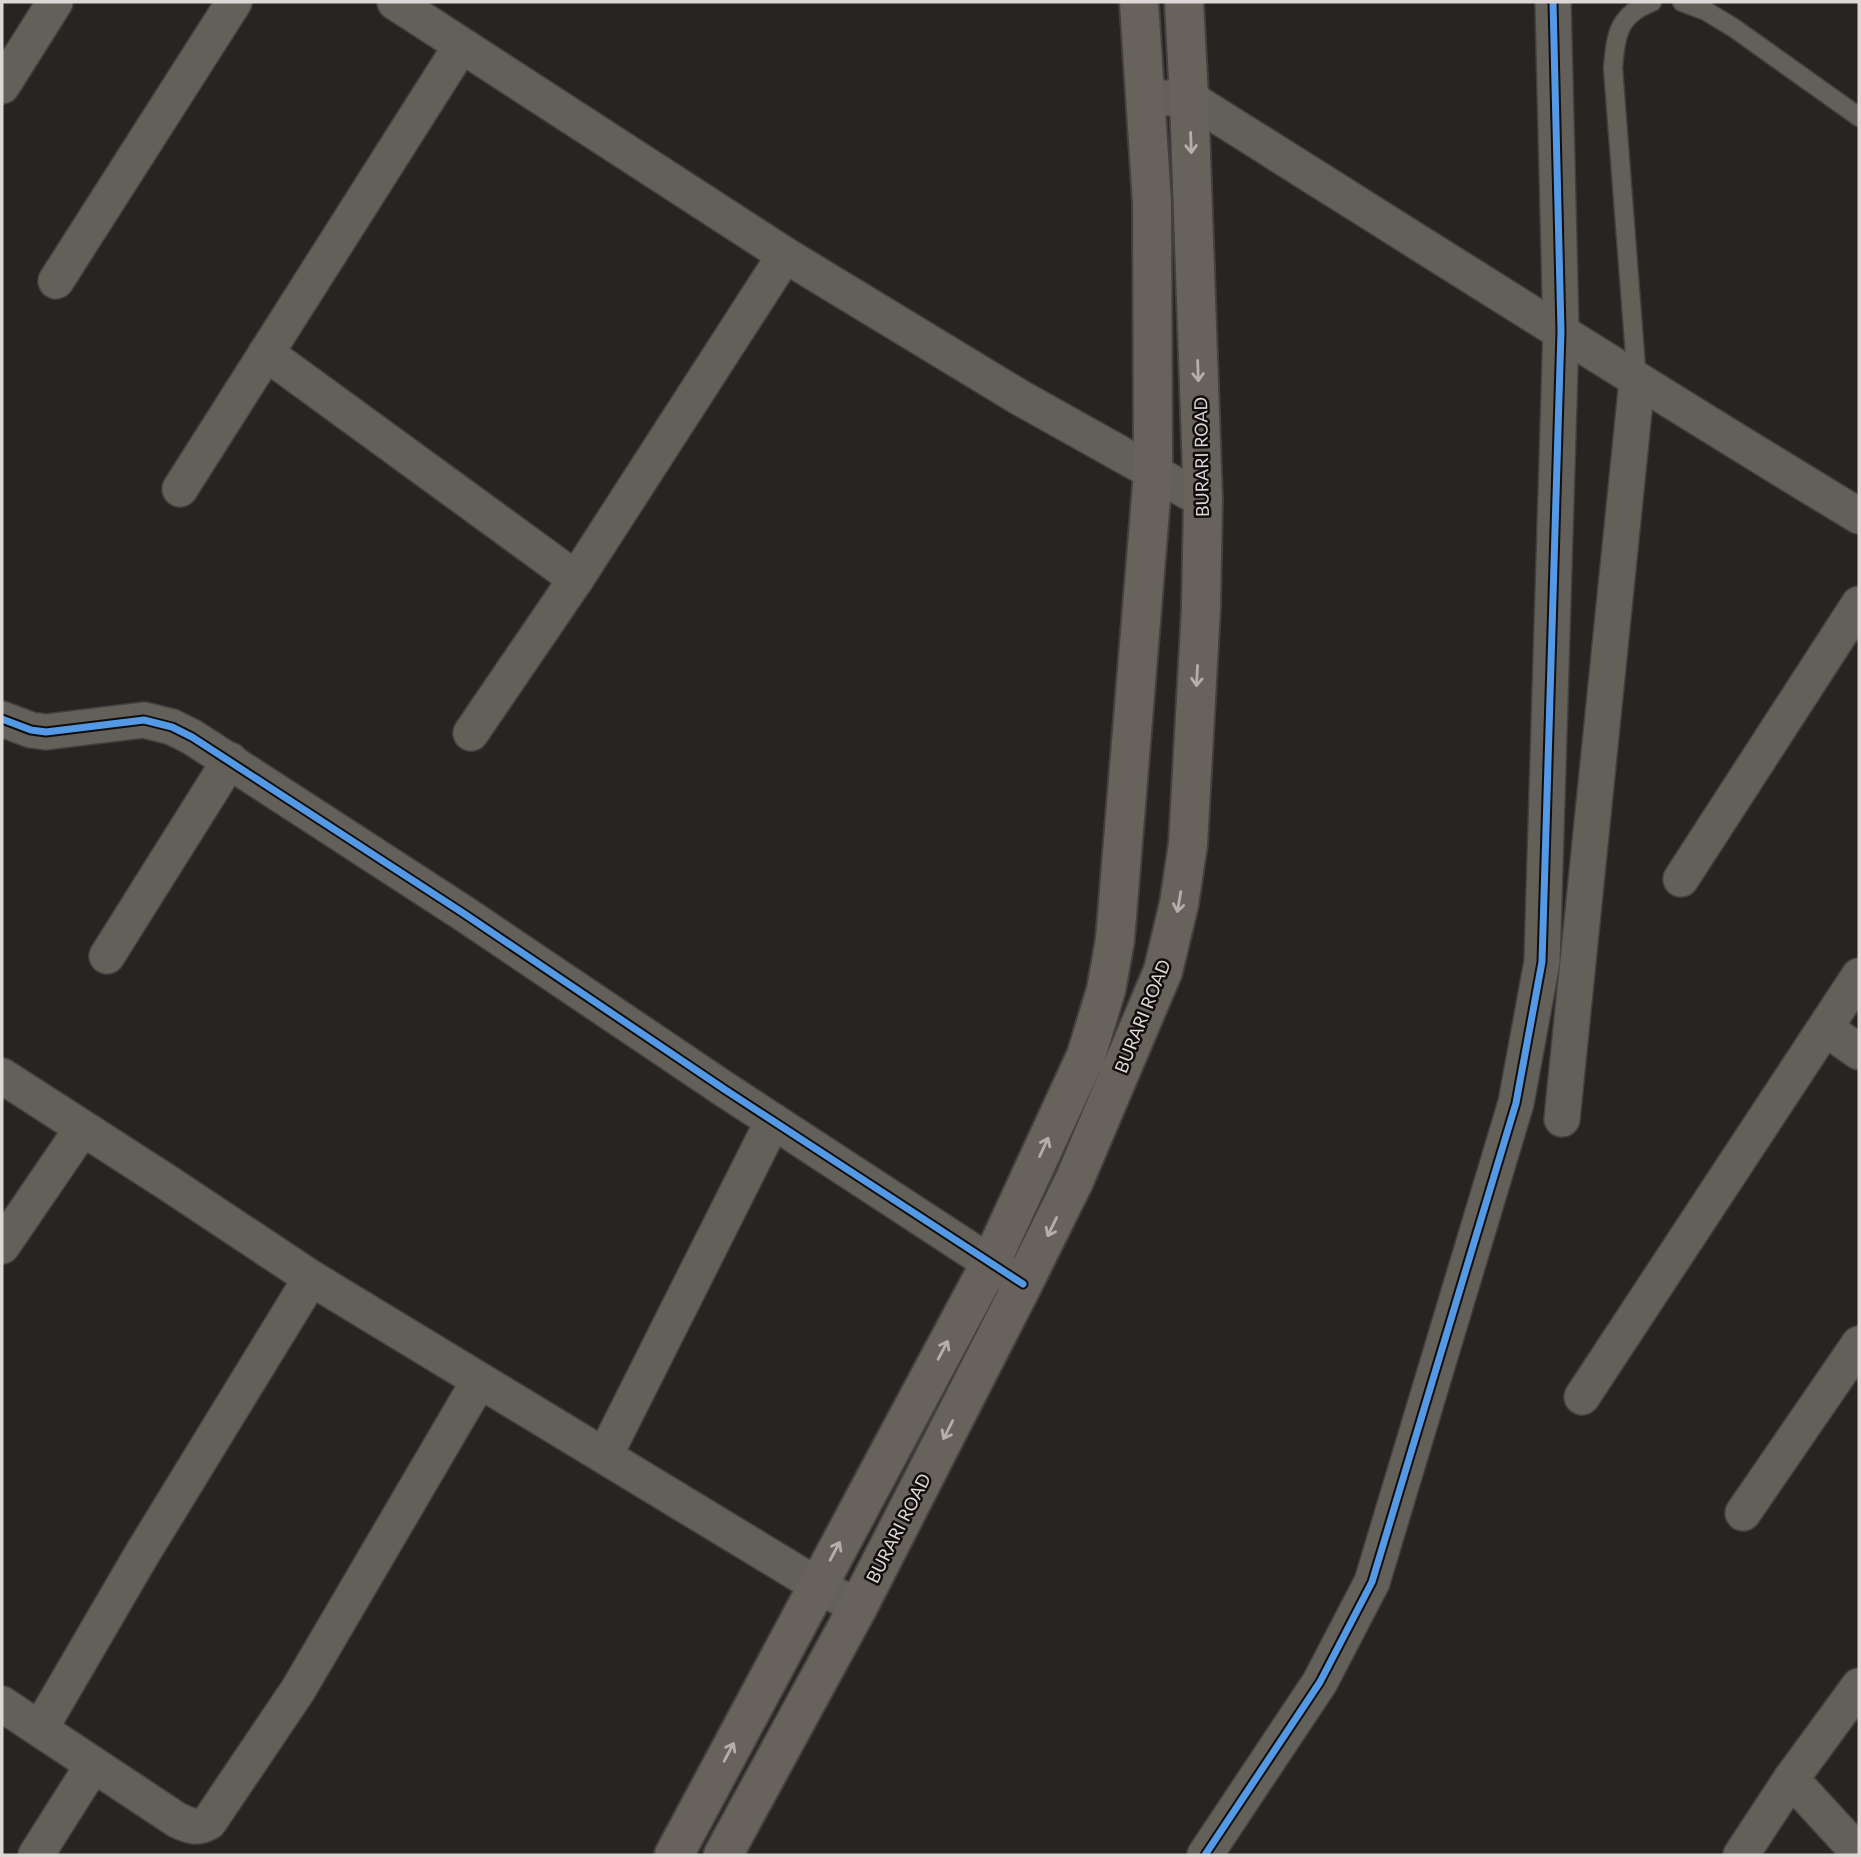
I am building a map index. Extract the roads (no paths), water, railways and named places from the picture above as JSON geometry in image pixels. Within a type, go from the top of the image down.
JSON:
[{"type":"main road","name":"BURARI ROAD","points":[[674,1855],[990,1264],[1086,1056],[1105,990],[1115,940],[1153,473],[1152,203],[1139,2]]},
{"type":"main road","name":"BURARI ROAD","points":[[723,1855],[858,1606],[1023,1284],[1074,1181],[1163,971],[1179,904],[1189,830],[1201,608],[1203,500],[1184,2]]},
{"type":"main road","points":[[709,1789],[749,1808]]},
{"type":"street","points":[[2,86],[55,2]]},
{"type":"street","points":[[56,281],[234,2]]},
{"type":"street","points":[[395,2],[785,255],[1019,397],[1203,500]]},
{"type":"street","points":[[1205,1855],[1320,1682],[1372,1582],[1516,1103],[1542,962],[1572,339],[1553,2]]},
{"type":"street","points":[[180,489],[461,46]]},
{"type":"street","points":[[1145,98],[1189,98],[1627,375],[1859,516]]},
{"type":"street","points":[[471,733],[576,579],[785,255]]},
{"type":"street","points":[[266,353],[576,579]]},
{"type":"street","points":[[1562,1119],[1627,375]]},
{"type":"street","points":[[1681,879],[1859,604]]},
{"type":"street","points":[[2,719],[31,730],[46,732],[144,720],[156,721],[192,737],[1023,1284]]},
{"type":"street","points":[[107,956],[230,760]]},
{"type":"street","points":[[1583,1397],[1859,976]]},
{"type":"street","points":[[1825,1028],[1859,1052]]},
{"type":"street","points":[[2,1076],[311,1278],[817,1585],[858,1606]]},
{"type":"street","points":[[605,1455],[773,1121]]},
{"type":"street","points":[[2,1246],[82,1129]]},
{"type":"street","points":[[40,1729],[142,1553],[311,1278]]},
{"type":"street","points":[[1743,1513],[1859,1344]]},
{"type":"street","points":[[2,1704],[177,1820],[189,1841],[209,1822],[298,1690],[479,1381]]},
{"type":"street","points":[[1741,1855],[1791,1779],[1859,1686]]},
{"type":"street","points":[[37,1855],[93,1765]]},
{"type":"street","points":[[1791,1779],[1859,1853]]},
{"type":"lane","points":[[1627,375],[1613,68],[1620,26],[1635,9],[1652,2]]},
{"type":"lane","points":[[1682,2],[1706,11],[1734,29],[1859,117]]}]
